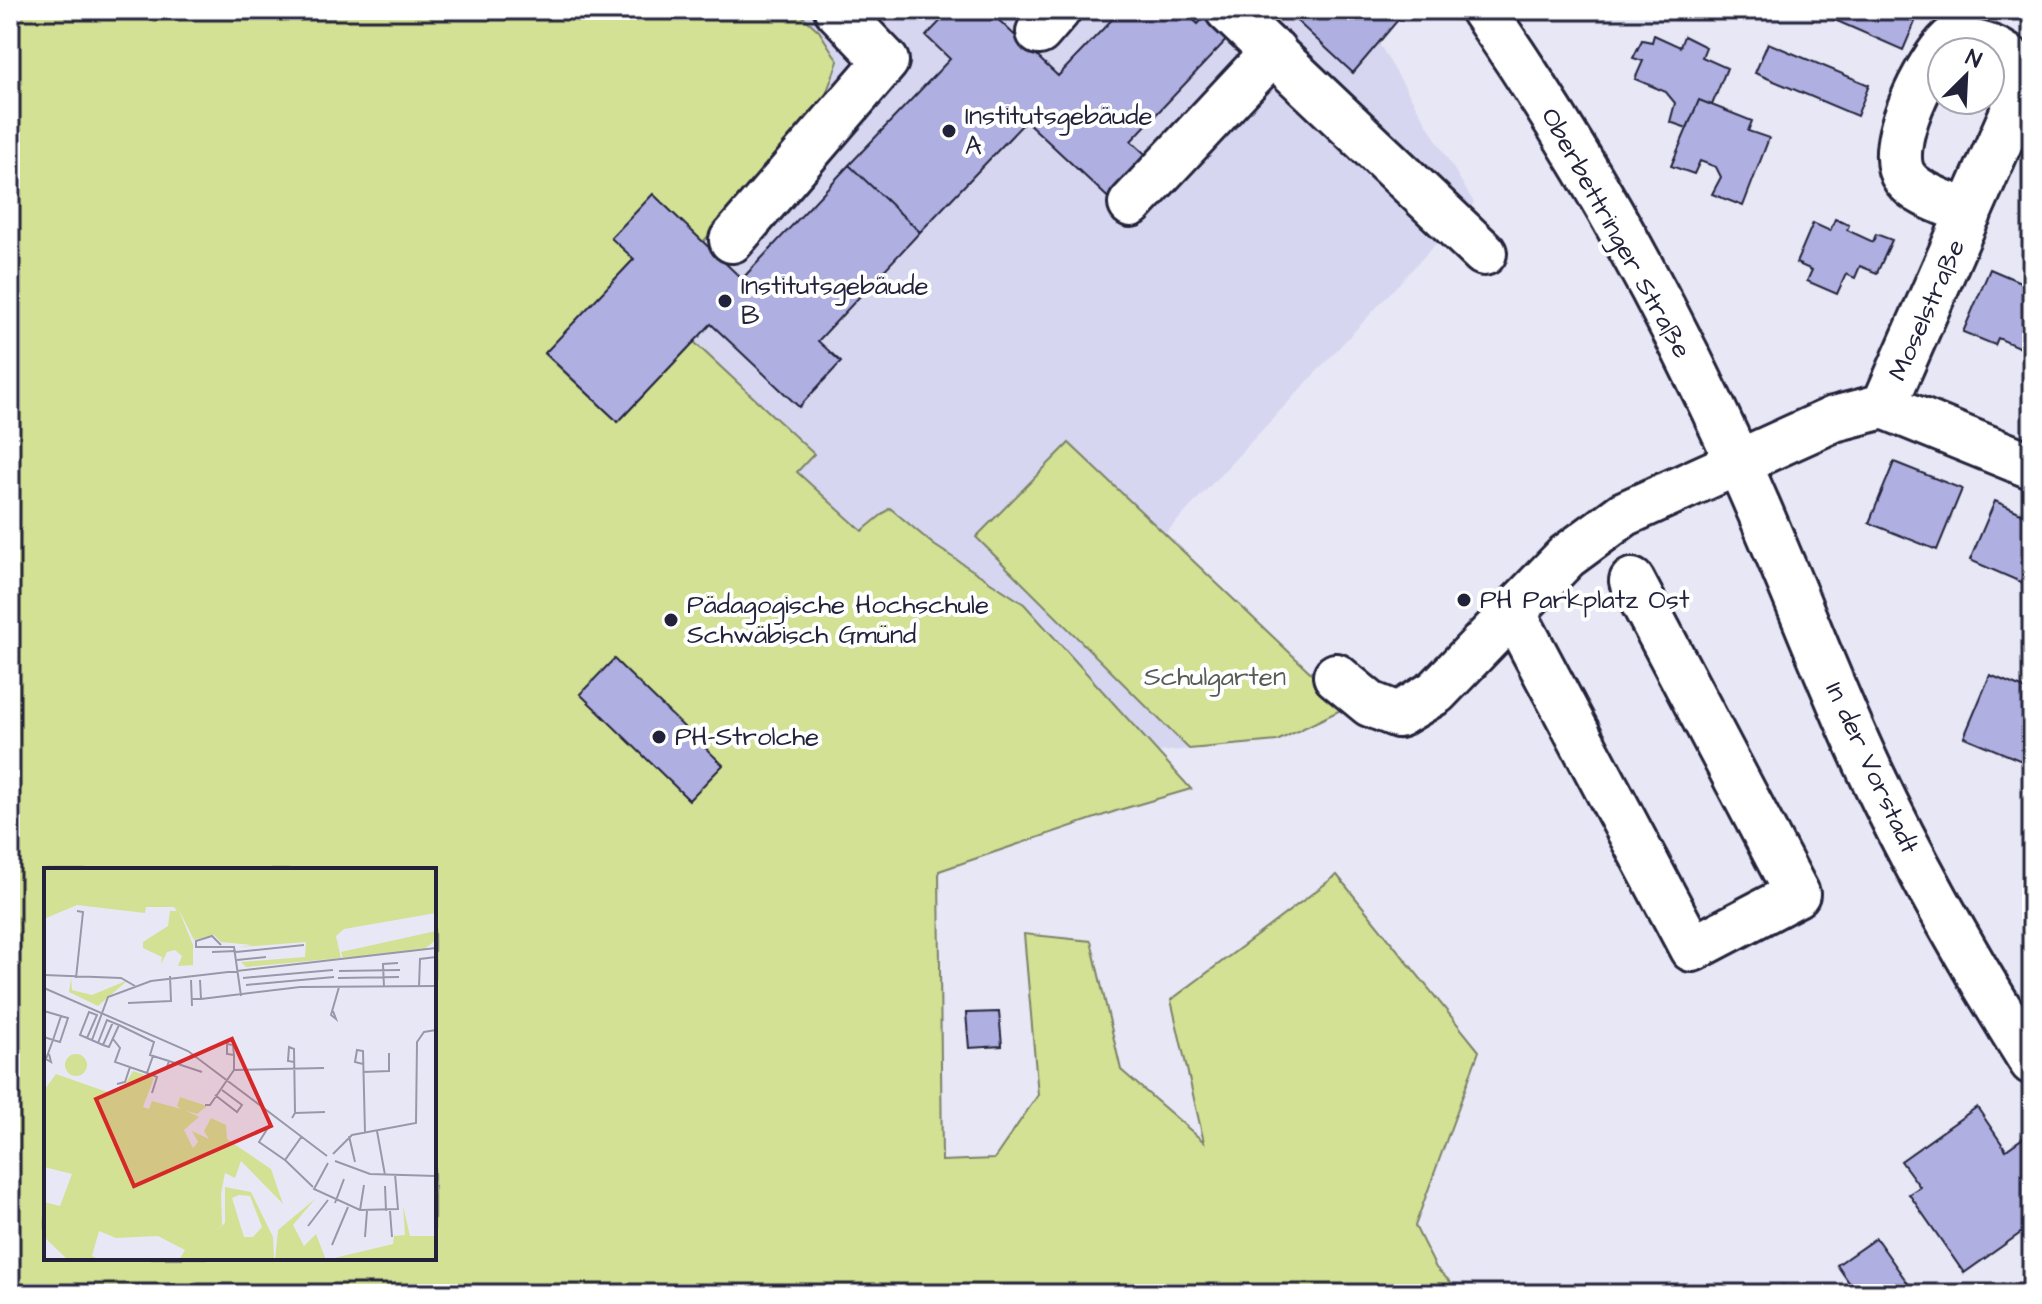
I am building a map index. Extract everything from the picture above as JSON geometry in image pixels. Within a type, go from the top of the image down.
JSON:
[{"type":"street","points":[[732,240],[886,61],[837,10]]},
{"type":"street","points":[[1228,10],[1484,253]]},
{"type":"street","name":"Oberbettringer Straße","points":[[1483,10],[1615,224],[1738,461]]},
{"type":"street","points":[[1131,204],[1274,51]]},
{"type":"street","name":"Moselstraße","points":[[1884,406],[1969,213]]},
{"type":"street","points":[[1336,676],[1370,704],[1398,715],[1436,692],[1567,556],[1624,514],[1834,419],[1884,406],[2032,466]]},
{"type":"street","name":"In der Vorstadt","points":[[1738,461],[1877,785],[1968,962],[2032,1062]]},
{"type":"street","points":[[1513,612],[1692,949],[1797,894],[1632,581]]},
{"type":"shaded area","name":"Pädagogische Hochschule Schwäbisch Gmünd","points":[[10,10],[1359,10],[1474,203],[1166,533],[1347,707],[1277,741],[1030,764],[433,868]]},
{"type":"green space","name":"Pädagogische Hochschule Schwäbisch Gmünd","points":[[10,10],[796,10],[819,31],[838,61],[822,105],[703,242],[653,195],[612,238],[634,259],[545,354],[618,422],[694,342],[814,454],[797,472],[862,531],[890,508],[934,545],[1024,604],[1191,789],[939,871],[942,1161],[994,1159],[1038,1095],[1024,934],[1091,941],[1121,1070],[1204,1142],[1171,1000],[1337,875],[1479,1051],[1415,1226],[1436,1268],[1463,1294],[10,1294]]},
{"type":"green space","name":"Schulgarten","points":[[1069,443],[1347,707],[1277,741],[1189,749],[976,537]]},
{"type":"building","name":"Institutsgebäude A","points":[[951,10],[988,10],[1058,76],[1121,10],[1183,10],[1198,24],[1209,12],[1232,34],[1131,141],[1156,164],[1117,206],[1026,121],[920,232],[849,165],[950,59],[926,36]]},
{"type":"building","points":[[1285,10],[1398,10],[1403,14],[1353,73]]},
{"type":"building","points":[[1812,10],[1886,10],[1915,22],[1903,50]]},
{"type":"building","points":[[1654,35],[1680,47],[1684,36],[1706,47],[1702,57],[1727,68],[1712,105],[1699,100],[1687,128],[1670,122],[1675,103],[1666,92],[1635,79],[1643,61],[1633,58],[1642,40],[1652,42]]},
{"type":"building","points":[[1768,43],[1869,85],[1857,116],[1755,73]]},
{"type":"building","points":[[1699,100],[1752,121],[1748,131],[1769,138],[1743,206],[1712,194],[1721,177],[1716,167],[1700,161],[1694,174],[1671,166]]},
{"type":"building","name":"Institutsgebäude B","points":[[849,165],[920,232],[818,341],[841,362],[799,407],[711,324],[618,422],[545,353],[634,259],[611,238],[653,194],[742,279]]},
{"type":"building","points":[[1835,219],[1849,225],[1847,230],[1873,242],[1876,234],[1892,240],[1877,273],[1860,266],[1855,278],[1846,274],[1837,294],[1807,281],[1812,270],[1796,263],[1813,223],[1830,231]]},
{"type":"building","points":[[1990,269],[2032,287],[2032,353],[1998,338],[1995,345],[1963,332]]},
{"type":"building","points":[[1894,462],[1962,489],[1937,550],[1869,523]]},
{"type":"building","points":[[1995,501],[2032,518],[2032,587],[1970,560]]},
{"type":"building","name":"PH-Strolche","points":[[614,659],[723,765],[689,800],[580,694]]},
{"type":"building","points":[[1990,675],[2032,692],[2032,756],[2029,764],[1964,737]]},
{"type":"building","points":[[999,1012],[1002,1046],[969,1048],[966,1013]]},
{"type":"building","points":[[1977,1107],[2006,1150],[2023,1138],[2032,1150],[2032,1225],[1964,1273],[1909,1194],[1920,1187],[1901,1161]]},
{"type":"building","points":[[1876,1238],[1914,1292],[1911,1294],[1857,1294],[1837,1265]]},
{"type":"building","points":[[1783,1285],[1790,1294],[1771,1294]]},
{"type":"place","name":"Institutsgebäude A","points":[[949,131]]},
{"type":"place","name":"Institutsgebäude B","points":[[725,301]]},
{"type":"place","name":"PH Parkplatz Ost","points":[[1464,600]]},
{"type":"place","name":"Pädagogische Hochschule Schwäbisch Gmünd","points":[[671,620]]},
{"type":"place","name":"PH-Strolche","points":[[659,737]]}]
